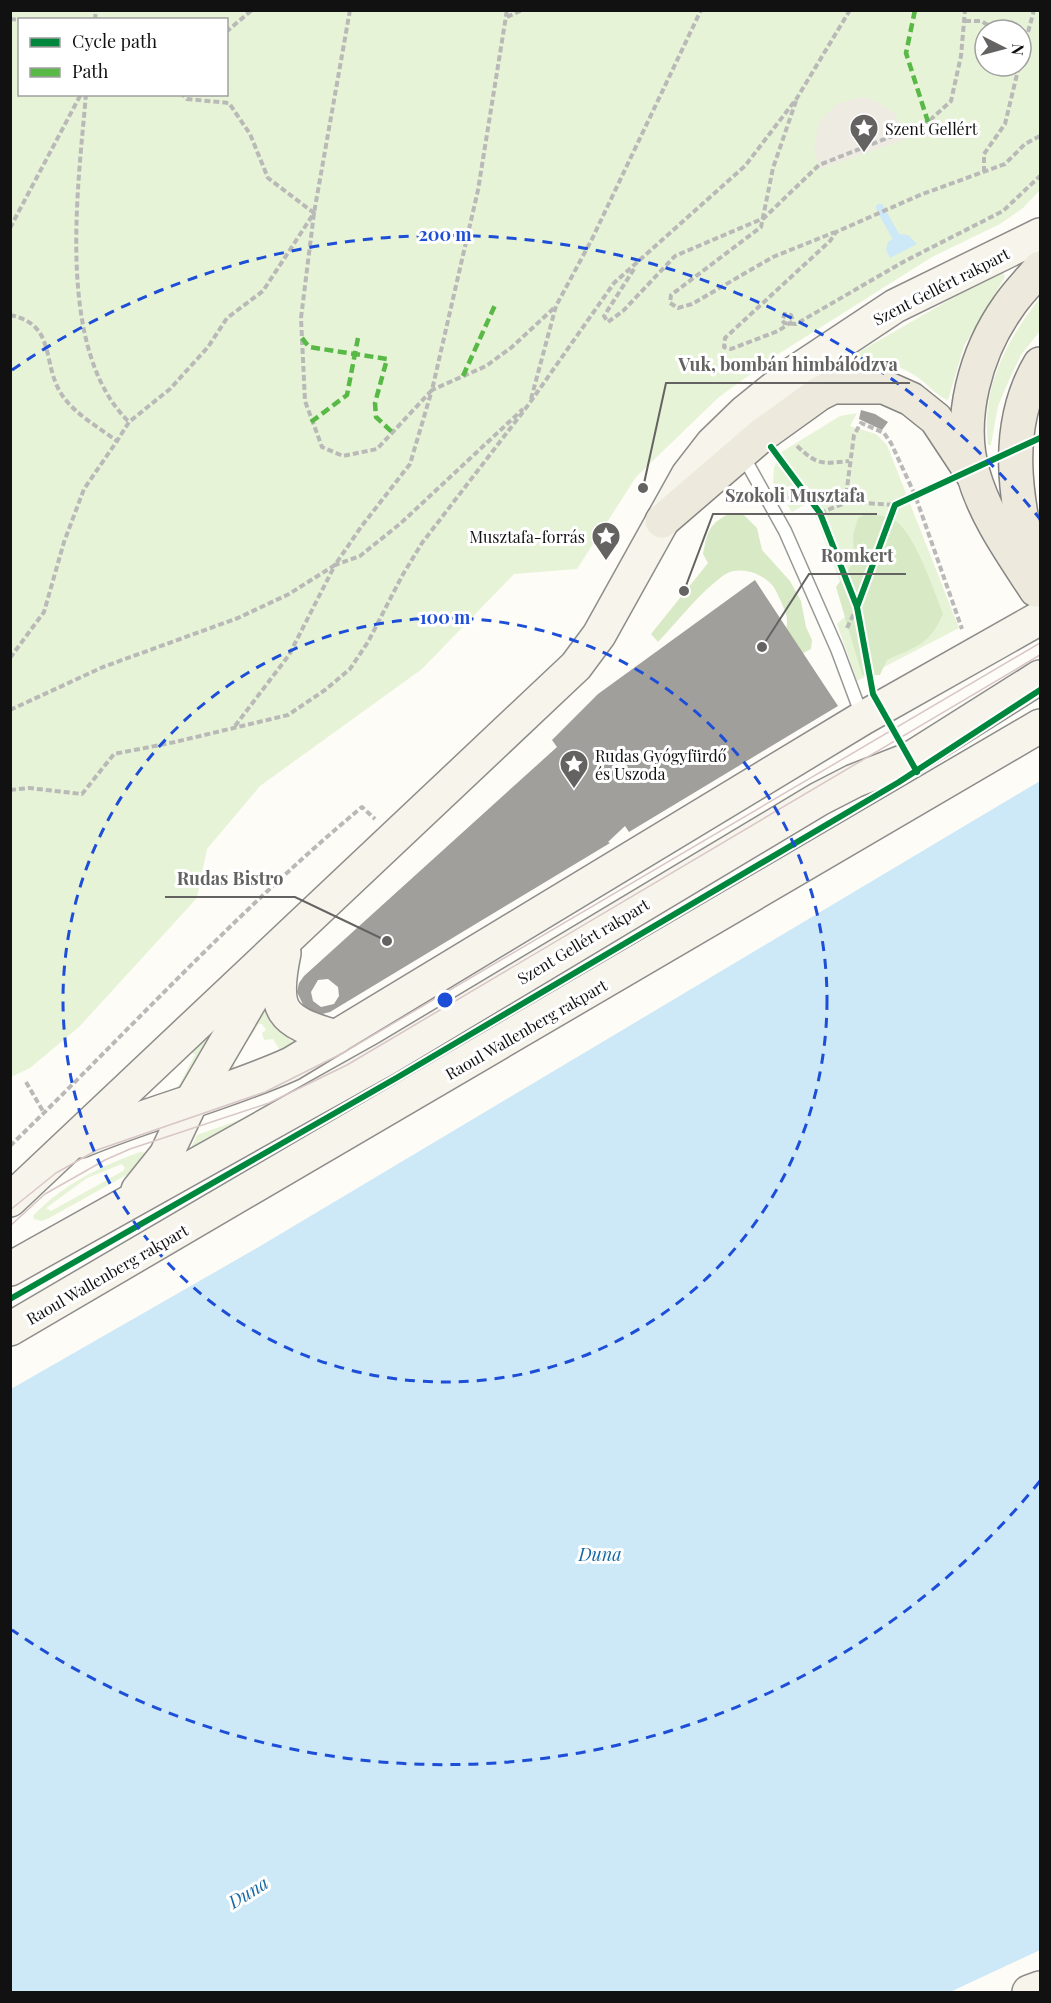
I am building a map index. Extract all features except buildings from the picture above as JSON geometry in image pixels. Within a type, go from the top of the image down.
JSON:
[{"type":"main road","name":"Szent Gellért rakpart","points":[[10,1200],[576,666],[599,635],[688,475],[712,444],[791,375],[896,306],[1041,235]]},
{"type":"main road","points":[[974,475],[967,439],[977,372],[995,328],[1008,307],[1041,268]]},
{"type":"main road","points":[[1039,603],[1021,523],[1015,477],[1021,413],[1030,381],[1041,364]]},
{"type":"main road","points":[[662,521],[741,453],[819,394],[833,387],[863,385],[896,392],[924,408],[936,419],[974,475],[1006,545],[1039,603]]},
{"type":"main road","name":"Szent Gellért rakpart","points":[[66,1148],[113,1128],[239,1087],[291,1064],[863,718],[1039,603]]},
{"type":"main road","name":"Szent Gellért rakpart","points":[[10,1269],[387,1058],[819,800],[854,781],[910,759],[1041,677]]},
{"type":"main road","name":"Raoul Wallenberg rakpart","points":[[10,1329],[1041,726]]},
{"type":"main road","name":"Szent Gellért rakpart","points":[[124,1205],[150,1178],[166,1155],[191,1102],[286,942]]},
{"type":"main road","points":[[286,942],[280,984],[280,1003],[285,1014],[298,1024],[336,1037]]},
{"type":"main road","points":[[1029,1992],[1041,1988]]},
{"type":"lane","points":[[741,453],[790,542],[863,718]]},
{"type":"path","points":[[228,30],[252,10]]},
{"type":"path","points":[[350,10],[314,213],[301,318],[305,401],[322,447],[343,456],[377,448],[411,415],[432,390],[486,366],[512,347],[556,306]]},
{"type":"path","points":[[235,727],[289,655],[336,565],[361,527],[410,464],[432,390],[478,190],[507,10]]},
{"type":"path","points":[[507,17],[522,10]]},
{"type":"path","points":[[10,710],[103,667],[238,618],[289,594],[336,565],[360,556],[401,523],[530,404],[556,306],[592,239],[701,10]]},
{"type":"path","points":[[10,790],[29,788],[82,794],[114,754],[288,715],[325,690],[350,669],[368,642],[422,543],[530,404],[614,283],[636,266],[745,166],[797,98],[850,10]]},
{"type":"path","points":[[636,266],[608,308],[604,316],[608,321],[623,311],[675,256],[764,218],[819,165],[928,122],[951,100],[961,56],[965,10]]},
{"type":"path","points":[[965,21],[973,21]]},
{"type":"path","points":[[984,172],[984,154],[1005,124],[1016,78]]},
{"type":"path","points":[[10,228],[83,96]]},
{"type":"path","points":[[84,96],[76,233],[79,291],[85,331],[97,374],[115,408],[129,422]]},
{"type":"path","points":[[184,96],[186,99],[229,104],[249,134],[268,178],[314,213]]},
{"type":"path","points":[[797,98],[774,168],[761,228],[671,295],[670,303],[678,308],[692,304],[773,257],[894,206],[1005,164],[1025,144],[1041,136]]},
{"type":"path","points":[[836,232],[830,241],[725,338],[724,347],[731,349],[778,331],[785,326],[793,321],[791,315],[785,314],[782,318],[784,323],[796,324],[905,261],[1003,212],[1041,176]]},
{"type":"path","points":[[10,658],[44,612],[64,542],[84,489],[129,422],[170,389],[208,347],[227,318],[262,291],[314,213]]},
{"type":"path","points":[[10,315],[36,327],[43,336],[58,389],[77,412],[117,441]]},
{"type":"path","points":[[845,503],[854,435],[861,423],[877,429],[891,443],[915,495],[964,634]]},
{"type":"path","points":[[792,441],[812,460],[825,464],[849,461]]},
{"type":"path","points":[[804,491],[820,513],[824,524]]},
{"type":"path","points":[[766,497],[895,505],[925,491]]},
{"type":"path","points":[[820,513],[845,503]]},
{"type":"path","points":[[891,515],[895,505]]},
{"type":"path","points":[[853,596],[859,618]]},
{"type":"path","points":[[857,607],[861,597]]},
{"type":"path","points":[[10,1146],[223,932],[332,832],[362,807],[379,822]]},
{"type":"path","points":[[26,1082],[44,1113]]},
{"type":"green space","points":[[11,11],[1040,11],[1040,190],[1023,208],[1000,224],[932,257],[780,353],[719,397],[636,477],[577,569],[514,574],[422,669],[260,786],[207,849],[197,898],[79,1027],[30,1068],[11,1077]]},
{"type":"green space","points":[[996,273],[1003,273],[1005,277],[964,346],[948,400],[906,370],[896,366],[875,363],[842,370],[838,364]]},
{"type":"green space","points":[[1040,298],[1040,331],[1021,355],[1009,380],[998,406],[991,445],[988,445],[988,404],[992,385],[1007,348]]},
{"type":"green space","points":[[857,413],[850,426],[876,434],[887,445],[959,628],[857,681],[837,624],[851,611],[814,512],[807,503],[792,512],[773,482],[774,468],[780,453],[840,416]]},
{"type":"green space","points":[[730,513],[743,514],[757,528],[762,550],[790,581],[801,601],[806,627],[812,640],[811,649],[794,658],[783,644],[787,617],[776,591],[761,576],[746,571],[731,572],[715,582],[658,642],[651,634],[708,563],[703,554],[710,529],[717,521]]},
{"type":"green space","points":[[866,514],[890,518],[904,529],[924,565],[943,614],[927,639],[914,648],[887,660],[880,675],[862,675],[836,587],[854,562],[853,535],[858,518]]},
{"type":"green space","points":[[270,1005],[274,1019],[281,1030],[290,1040],[303,1047],[223,1083],[220,1081],[233,1053]],"holes":[[[259,1024],[262,1024],[266,1030],[262,1033],[264,1040],[273,1039],[281,1052],[234,1072],[235,1058]]]},
{"type":"green space","points":[[224,1017],[182,1094],[120,1116]],"holes":[[[191,1051],[195,1055],[177,1089],[147,1099],[145,1095]]]},
{"type":"green space","points":[[245,1118],[246,1120],[190,1150],[197,1135]]},
{"type":"green space","points":[[140,1152],[147,1153],[130,1173],[49,1218],[42,1221],[34,1219],[33,1216],[44,1205],[69,1186],[125,1157]],"holes":[[[122,1164],[125,1168],[51,1211],[46,1208],[87,1178]]]},
{"type":"shaded area","points":[[861,97],[874,100],[895,114],[907,139],[820,169],[814,148],[819,122],[837,104]]},
{"type":"water","points":[[899,234],[908,235],[917,244],[890,258],[886,250],[888,242]]},
{"type":"water","name":"Duna","points":[[1040,781],[1040,1950],[950,1992],[11,1992],[11,1389],[257,1248]]},
{"type":"waterway","points":[[880,208],[895,235]]},
{"type":"tram line","points":[[10,1210],[56,1173],[97,1150],[265,1092],[341,1054],[1040,643]]},
{"type":"tram line","points":[[10,1226],[45,1194],[105,1160],[130,1149],[269,1103],[347,1065],[1040,655]]},
{"type":"marked path","points":[[915,10],[906,53],[928,122]]},
{"type":"marked path","points":[[463,376],[496,303]]},
{"type":"marked path","points":[[302,338],[309,347],[387,359],[375,403],[376,417],[393,433]]},
{"type":"marked path","points":[[311,422],[347,395],[358,338]]},
{"type":"cycle path","points":[[857,607],[895,505],[1040,438]]},
{"type":"cycle path","points":[[771,447],[820,513],[857,607],[873,694],[917,772]]},
{"type":"cycle path","points":[[10,1299],[398,1077],[899,782],[1040,690]]},
{"type":"place","name":"Szent Gellért","points":[[864,154]]},
{"type":"place","name":"Vuk, bombán himbálódzva","points":[[643,488]]},
{"type":"place","name":"Musztafa-forrás","points":[[606,562]]},
{"type":"place","name":"Szokoli Musztafa","points":[[684,591]]},
{"type":"place","name":"Romkert","points":[[762,647]]},
{"type":"place","name":"Rudas Gyógyfürdő és Uszoda","points":[[574,790]]},
{"type":"place","name":"Rudas Bistro","points":[[387,941]]}]
